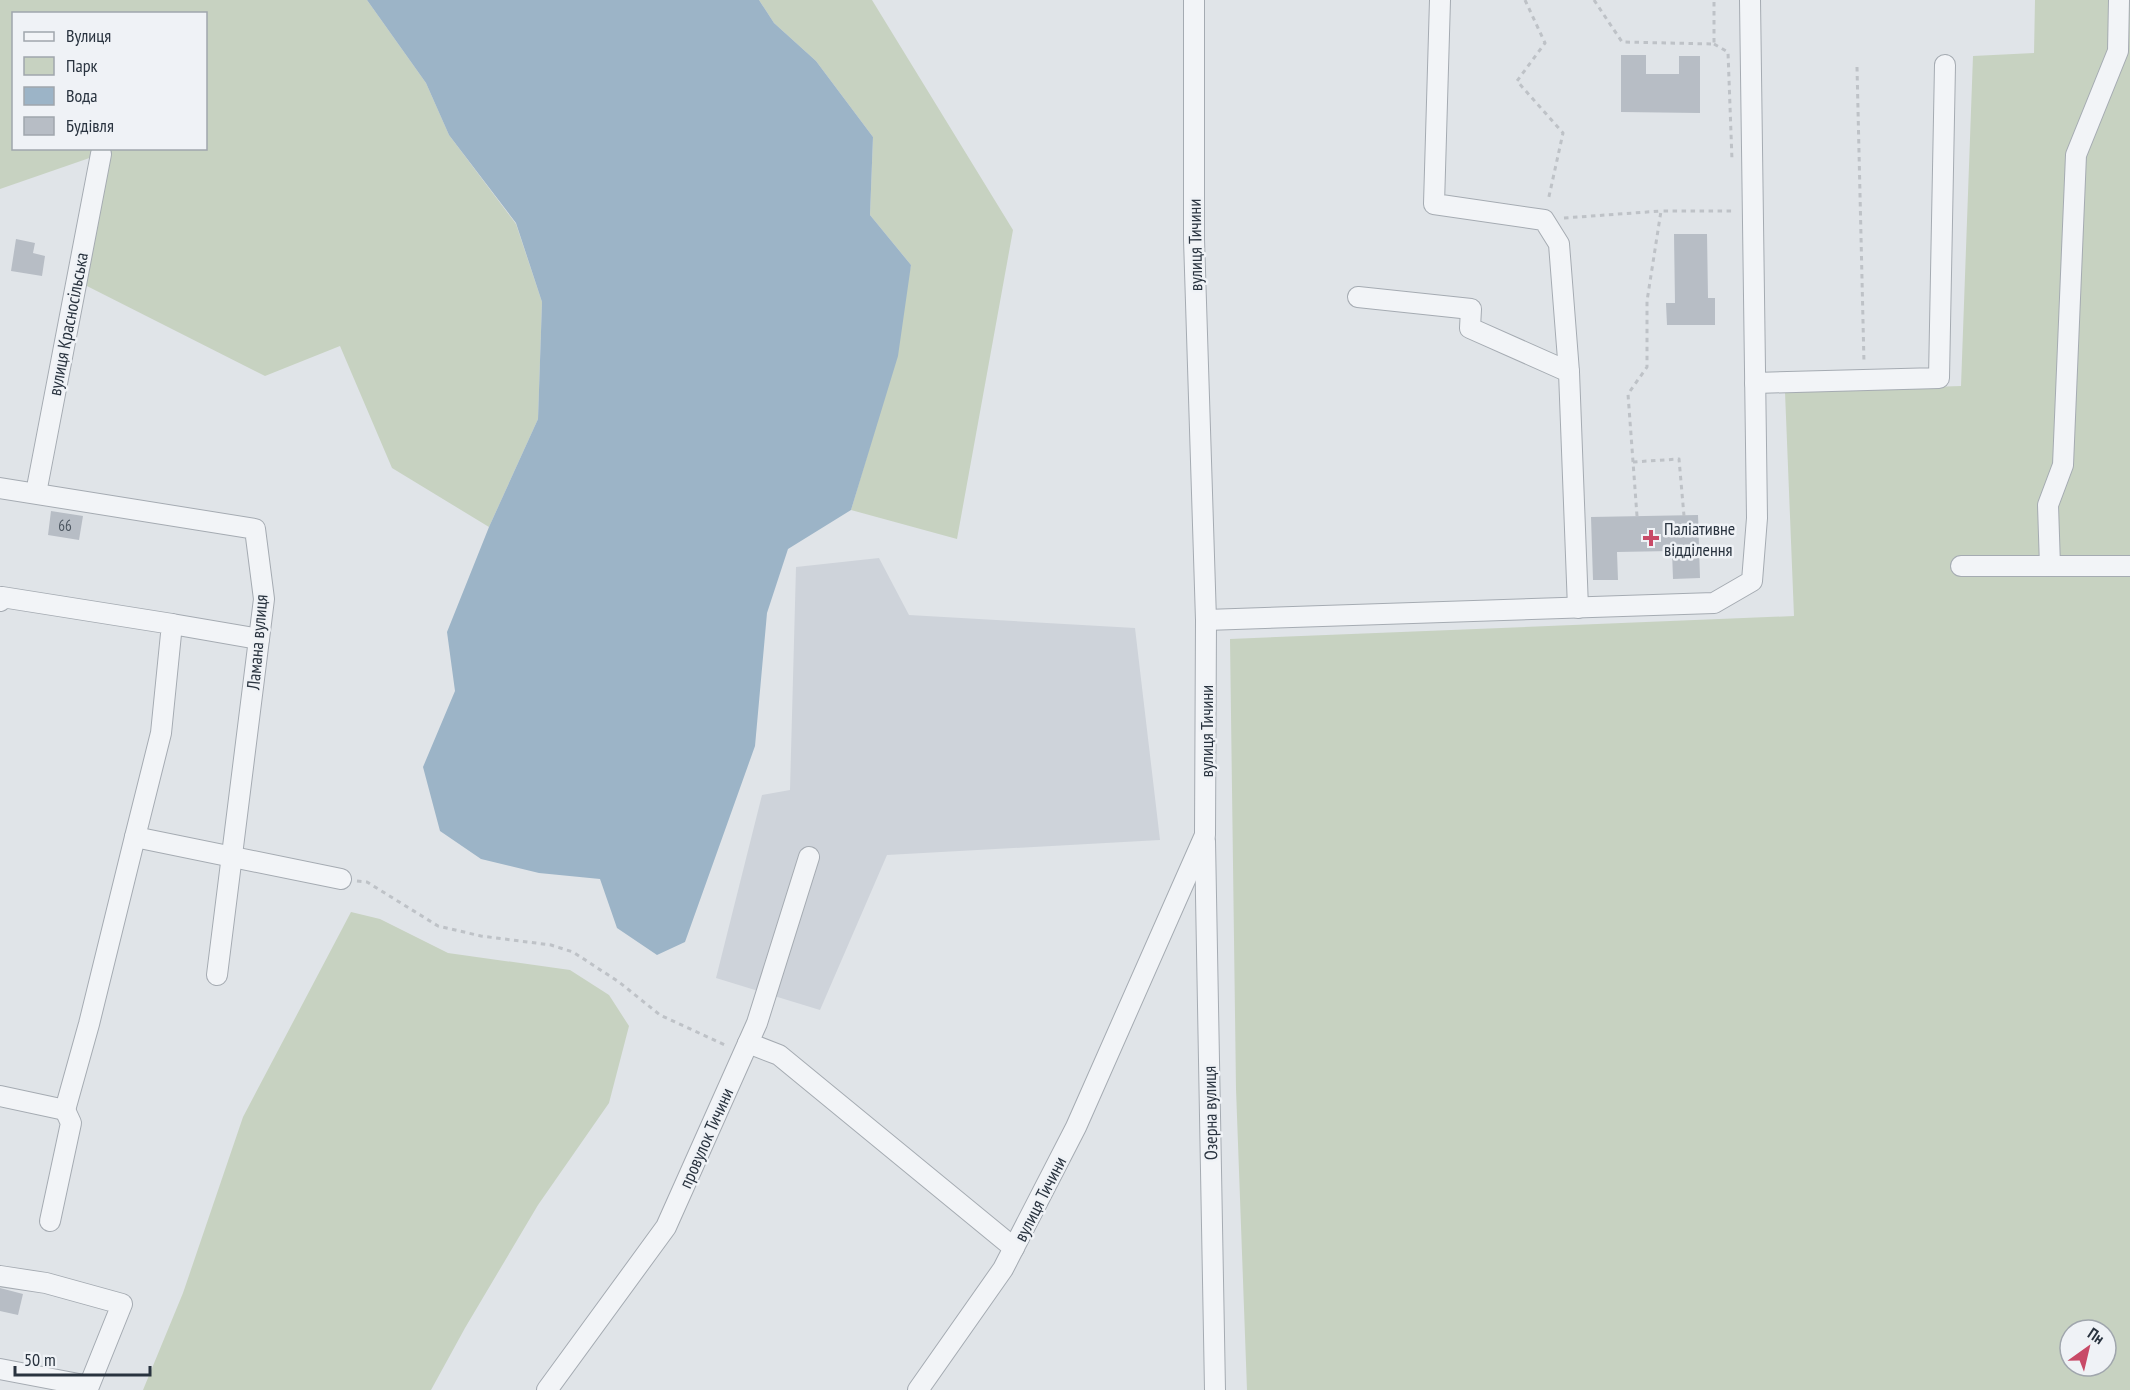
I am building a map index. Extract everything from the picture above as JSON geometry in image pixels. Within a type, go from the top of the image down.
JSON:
[{"type":"street","name":"вулиця Тичини","points":[[918,1390],[1003,1269],[1014,1248],[1076,1127],[1205,835],[1206,620],[1194,239],[1194,0]]},
{"type":"street","points":[[1440,0],[1434,204],[1544,220],[1559,244],[1569,372],[1578,608]]},
{"type":"street","points":[[1206,620],[1714,603],[1752,581],[1757,518],[1750,0]]},
{"type":"street","points":[[2050,566],[2048,505],[2063,465],[2076,155],[2124,50],[2119,0]]},
{"type":"street","points":[[1755,383],[1939,378],[1945,65]]},
{"type":"street","name":"вулиця Красносільська","points":[[36,493],[102,154]]},
{"type":"street","points":[[1358,297],[1471,309],[1470,327],[1569,372]]},
{"type":"street","name":"Ламана вулиця","points":[[0,488],[255,529],[264,599],[217,975]]},
{"type":"street","points":[[1961,566],[2130,566]]},
{"type":"street","points":[[0,601],[2,597],[259,639]]},
{"type":"street","points":[[50,1221],[71,1123],[65,1110],[92,1013],[161,733],[172,624]]},
{"type":"street","name":"Озерна вулиця","points":[[1205,835],[1215,1390]]},
{"type":"street","points":[[135,837],[341,879]]},
{"type":"street","name":"провулок Тичини","points":[[547,1390],[666,1227],[757,1023],[809,857]]},
{"type":"street","points":[[748,1043],[779,1055],[1014,1248]]},
{"type":"street","points":[[0,1096],[65,1110]]},
{"type":"street","points":[[0,1276],[46,1282],[122,1304],[88,1386],[0,1369]]},
{"type":"path","points":[[1525,0],[1545,43],[1516,81],[1563,133],[1544,220],[1661,211],[1733,211],[1733,199]]},
{"type":"path","points":[[1594,0],[1622,42],[1714,44],[1728,52],[1732,165]]},
{"type":"path","points":[[1714,0],[1714,44]]},
{"type":"path","points":[[1857,67],[1864,380]]},
{"type":"path","points":[[1636,516],[1628,394],[1647,367],[1647,300],[1661,211]]},
{"type":"path","points":[[1633,462],[1679,459],[1684,516]]},
{"type":"path","points":[[341,879],[367,882],[438,926],[481,936],[551,945],[573,952],[619,982],[660,1015],[725,1045],[748,1043]]},
{"type":"shaded area","points":[[879,558],[909,615],[1135,628],[1160,840],[887,855],[820,1010],[716,978],[762,795],[790,790],[796,567]]},
{"type":"green space","points":[[0,0],[367,0],[426,83],[449,135],[516,224],[542,302],[538,419],[489,527],[392,468],[340,346],[265,376],[77,281],[101,154],[0,189]]},
{"type":"green space","points":[[759,0],[872,0],[1013,230],[957,539],[851,510],[872,439],[911,265],[870,215],[873,137],[816,61],[774,23]]},
{"type":"green space","points":[[2035,0],[2130,0],[2130,1390],[1247,1390],[1236,1089],[1230,639],[1794,616],[1785,392],[1961,386],[1973,56],[2034,53]]},
{"type":"green space","points":[[351,912],[380,919],[448,953],[570,970],[609,995],[629,1026],[609,1103],[538,1205],[431,1390],[143,1390],[183,1293],[243,1117]]},
{"type":"water","points":[[367,0],[759,0],[774,23],[816,61],[873,137],[870,215],[911,265],[898,356],[851,510],[788,549],[767,613],[755,746],[685,942],[657,955],[617,928],[600,879],[539,873],[481,859],[440,831],[423,767],[455,691],[447,632],[489,527],[538,419],[542,302],[516,223],[449,135],[426,83]]},
{"type":"building","points":[[1621,55],[1646,55],[1646,74],[1679,74],[1679,56],[1700,56],[1700,113],[1621,112]]},
{"type":"building","points":[[1674,234],[1707,234],[1708,298],[1715,298],[1715,325],[1667,325],[1666,303],[1675,303]]},
{"type":"building","points":[[16,239],[35,243],[33,253],[45,256],[42,276],[11,271]]},
{"type":"building","points":[[51,511],[83,516],[79,540],[48,535]]},
{"type":"building","points":[[1698,515],[1700,578],[1673,579],[1672,551],[1617,552],[1618,580],[1593,580],[1591,517]]},
{"type":"building","points":[[0,1288],[23,1294],[18,1315],[0,1311]]},
{"type":"place","name":"Паліативне відділення","points":[[1651,538]]}]
